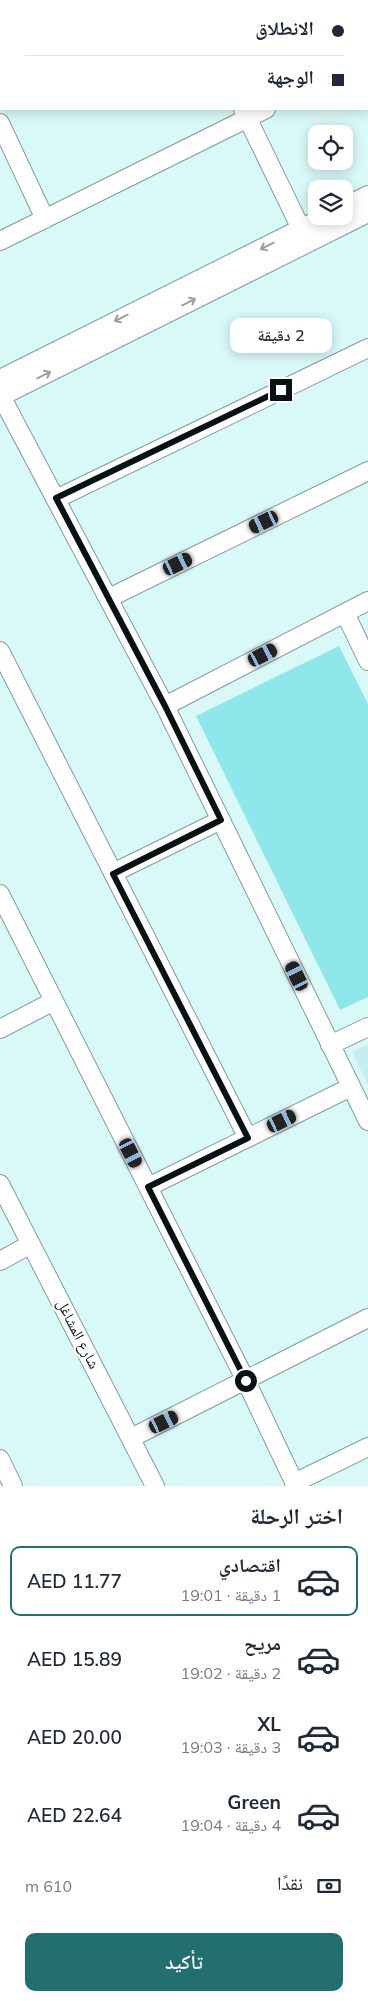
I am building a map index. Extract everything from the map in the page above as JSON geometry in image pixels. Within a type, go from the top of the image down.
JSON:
[{"type":"street","points":[[0,241],[245,113],[261,110]]},
{"type":"street","points":[[245,113],[304,236]]},
{"type":"street","points":[[0,122],[45,219]]},
{"type":"street","points":[[353,202],[368,195]]},
{"type":"street","points":[[368,213],[304,236],[0,390],[165,706],[368,1122]]},
{"type":"street","points":[[304,236],[316,225]]},
{"type":"street","points":[[56,498],[368,348]]},
{"type":"street","points":[[109,598],[368,471]]},
{"type":"street","points":[[165,706],[368,601]]},
{"type":"street","points":[[345,613],[368,661]]},
{"type":"street","points":[[1,653],[248,1138]]},
{"type":"street","points":[[113,874],[221,820]]},
{"type":"street","points":[[0,894],[246,1381],[295,1484],[368,1447]]},
{"type":"street","points":[[0,1029],[54,1001]]},
{"type":"street","points":[[330,1044],[368,1027]]},
{"type":"street","points":[[148,1187],[351,1087]]},
{"type":"street","name":"شارع المشاغل","points":[[0,1184],[155,1486]]},
{"type":"street","points":[[0,1261],[31,1244]]},
{"type":"street","points":[[131,1438],[368,1318]]},
{"type":"street","points":[[0,1459],[13,1486]]},
{"type":"shaded area","points":[[339,646],[368,704],[368,997],[340,1010],[196,716]]},
{"type":"shaded area","points":[[368,1044],[368,1085],[352,1052]]},
{"type":"route","points":[[246,1381],[148,1187],[248,1138],[113,874],[221,820],[165,706],[56,498],[281,390]]}]
